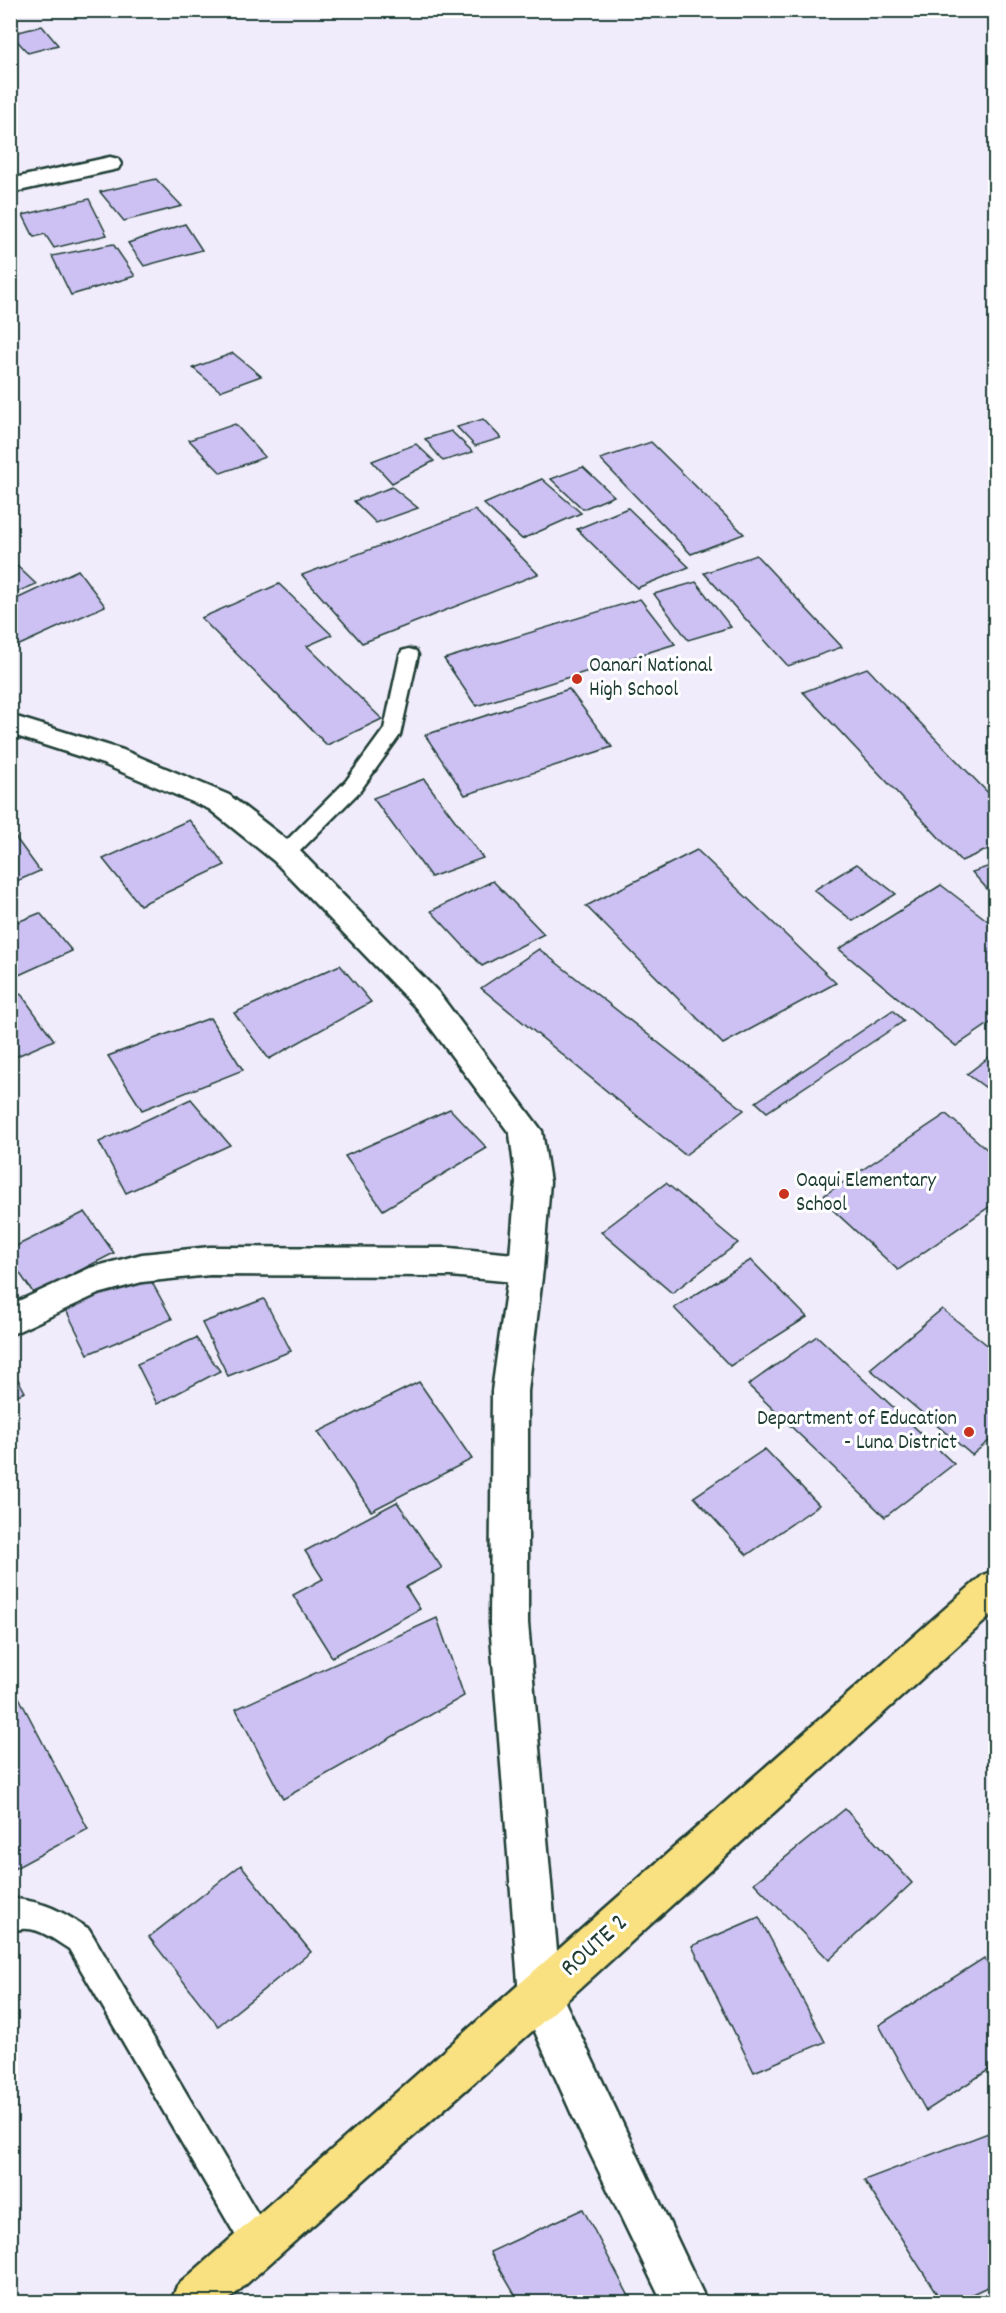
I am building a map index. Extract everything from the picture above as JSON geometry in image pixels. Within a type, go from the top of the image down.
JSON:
[{"type":"highway","name":"ROUTE 2","points":[[193,2302],[540,1996],[996,1587]]},
{"type":"street","points":[[10,186],[110,164]]},
{"type":"street","points":[[10,724],[113,757],[219,802],[285,854],[427,1000],[526,1131],[533,1182],[526,1269],[510,1391],[509,1623],[540,1996],[593,2113],[685,2302]]},
{"type":"street","points":[[10,1321],[90,1282],[142,1268],[210,1261],[450,1262],[526,1269]]},
{"type":"lane","points":[[285,854],[353,786],[393,730],[409,655]]},
{"type":"lane","points":[[10,1918],[17,1913],[44,1917],[79,1939],[258,2244]]},
{"type":"building","points":[[42,26],[58,45],[28,53],[11,34]]},
{"type":"building","points":[[156,179],[182,206],[124,221],[100,192]]},
{"type":"building","points":[[89,199],[107,235],[54,248],[45,234],[34,237],[23,215]]},
{"type":"building","points":[[185,224],[202,250],[144,266],[128,243]]},
{"type":"building","points":[[113,244],[135,276],[71,295],[52,256]]},
{"type":"building","points":[[233,353],[261,376],[220,391],[193,368]]},
{"type":"building","points":[[483,419],[501,438],[475,446],[457,427]]},
{"type":"building","points":[[235,424],[265,457],[221,473],[189,440]]},
{"type":"building","points":[[451,431],[473,452],[443,461],[425,439]]},
{"type":"building","points":[[651,442],[744,534],[691,554],[600,459]]},
{"type":"building","points":[[416,444],[434,461],[392,483],[372,461]]},
{"type":"building","points":[[583,467],[614,496],[583,509],[551,479]]},
{"type":"building","points":[[542,479],[581,513],[522,539],[484,504]]},
{"type":"building","points":[[392,487],[418,508],[376,523],[354,501]]},
{"type":"building","points":[[628,508],[689,567],[637,588],[577,529]]},
{"type":"building","points":[[475,510],[538,574],[362,643],[302,575]]},
{"type":"building","points":[[756,555],[842,647],[788,666],[704,573]]},
{"type":"building","points":[[16,565],[36,584],[10,595],[10,567]]},
{"type":"building","points":[[78,570],[105,606],[15,647],[10,642],[10,602]]},
{"type":"building","points":[[696,582],[731,627],[688,640],[654,594]]},
{"type":"building","points":[[279,584],[332,635],[307,646],[382,719],[327,745],[201,618]]},
{"type":"building","points":[[640,599],[675,644],[476,706],[444,659]]},
{"type":"building","points":[[867,668],[996,801],[996,846],[961,861],[803,692]]},
{"type":"building","points":[[569,689],[612,747],[465,795],[425,735]]},
{"type":"building","points":[[424,779],[483,858],[431,877],[373,798]]},
{"type":"building","points":[[189,820],[225,865],[140,905],[103,859]]},
{"type":"building","points":[[10,830],[40,871],[10,884]]},
{"type":"building","points":[[697,850],[836,983],[723,1044],[586,906]]},
{"type":"building","points":[[857,864],[896,894],[853,921],[814,890]]},
{"type":"building","points":[[996,864],[996,899],[972,872]]},
{"type":"building","points":[[493,881],[544,934],[482,966],[431,911]]},
{"type":"building","points":[[941,885],[996,927],[996,1019],[956,1046],[839,949]]},
{"type":"building","points":[[40,913],[72,951],[10,979],[10,925]]},
{"type":"building","points":[[539,949],[744,1110],[685,1155],[481,988]]},
{"type":"building","points":[[340,965],[371,1002],[269,1059],[234,1013]]},
{"type":"building","points":[[21,994],[54,1040],[10,1059],[10,998]]},
{"type":"building","points":[[893,1010],[904,1021],[767,1112],[756,1102]]},
{"type":"building","points":[[210,1018],[243,1070],[142,1110],[108,1056]]},
{"type":"building","points":[[996,1052],[996,1095],[967,1074]]},
{"type":"building","points":[[191,1099],[230,1145],[126,1193],[99,1142]]},
{"type":"building","points":[[450,1109],[487,1148],[383,1210],[345,1156]]},
{"type":"building","points":[[946,1114],[996,1157],[996,1202],[898,1270],[820,1198]]},
{"type":"building","points":[[666,1183],[738,1243],[672,1293],[601,1232]]},
{"type":"building","points":[[85,1212],[114,1253],[34,1294],[10,1259],[10,1249]]},
{"type":"building","points":[[751,1260],[807,1317],[730,1366],[674,1308]]},
{"type":"building","points":[[148,1275],[172,1319],[88,1354],[65,1308]]},
{"type":"building","points":[[264,1299],[291,1351],[228,1376],[202,1323]]},
{"type":"building","points":[[942,1309],[996,1352],[996,1435],[972,1455],[870,1369]]},
{"type":"building","points":[[817,1336],[954,1464],[885,1517],[748,1385]]},
{"type":"building","points":[[196,1338],[220,1371],[157,1404],[137,1364]]},
{"type":"building","points":[[10,1365],[25,1392],[10,1398]]},
{"type":"building","points":[[419,1382],[472,1459],[371,1511],[318,1432]]},
{"type":"building","points":[[765,1449],[819,1505],[747,1555],[694,1497]]},
{"type":"building","points":[[397,1502],[442,1568],[406,1587],[420,1609],[332,1657],[293,1595],[323,1579],[305,1551]]},
{"type":"building","points":[[437,1618],[464,1696],[283,1799],[236,1709]]},
{"type":"building","points":[[12,1684],[88,1829],[10,1871],[10,1685]]},
{"type":"building","points":[[845,1809],[912,1883],[829,1960],[754,1883]]},
{"type":"building","points":[[241,1865],[311,1952],[218,2026],[149,1937]]},
{"type":"building","points":[[759,1917],[825,2042],[754,2072],[692,1946]]},
{"type":"building","points":[[984,1958],[996,1977],[996,2065],[926,2111],[879,2025]]},
{"type":"building","points":[[996,2130],[996,2283],[955,2302],[942,2302],[864,2180]]},
{"type":"building","points":[[583,2209],[632,2302],[519,2302],[490,2252]]},
{"type":"place","name":"Oanari National High School","points":[[577,679]]},
{"type":"place","name":"Oaqui Elementary School","points":[[784,1194]]},
{"type":"place","name":"Department of Education - Luna District","points":[[969,1432]]}]
